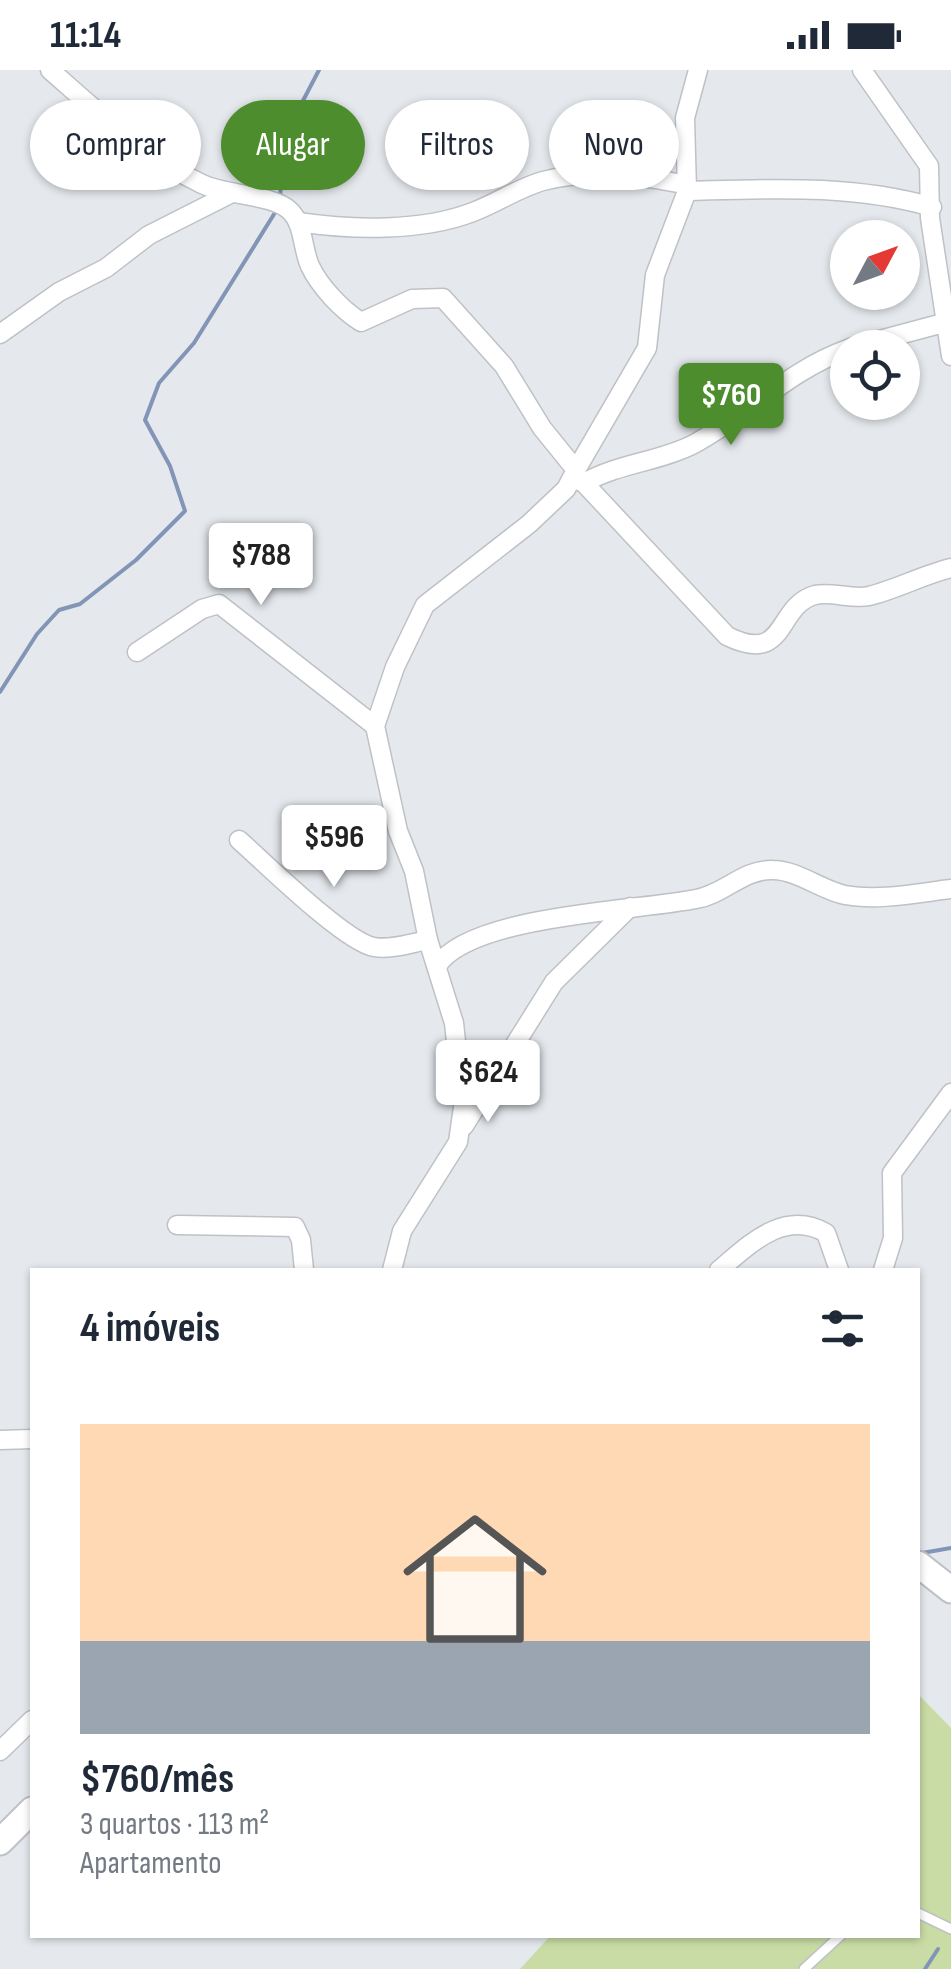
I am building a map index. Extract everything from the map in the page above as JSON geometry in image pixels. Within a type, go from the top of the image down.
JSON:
[{"type":"main road","points":[[920,1566],[951,1590]]},
{"type":"main road","points":[[0,1842],[30,1812]]},
{"type":"street","points":[[50,70],[115,127],[166,164],[230,194],[280,204],[298,222],[310,267],[348,314],[361,322],[427,297],[443,298],[504,366],[578,477],[685,594],[739,642],[767,643],[776,638],[805,600],[816,594],[866,597],[951,568]]},
{"type":"street","points":[[464,1126],[454,1023],[428,940],[375,726],[395,667],[424,605],[529,524],[578,477],[606,412],[643,359],[658,262],[687,188],[684,118],[698,70]]},
{"type":"street","points":[[862,70],[929,166],[951,356]]},
{"type":"street","points":[[298,222],[340,228],[422,222],[470,213],[544,180],[626,173],[687,188],[811,188],[888,196],[932,208]]},
{"type":"street","points":[[0,334],[60,292],[106,268],[149,235],[230,194]]},
{"type":"street","points":[[917,330],[947,322]]},
{"type":"street","points":[[578,477],[692,444],[793,374],[830,357]]},
{"type":"street","points":[[138,652],[202,609],[219,604],[375,726]]},
{"type":"street","points":[[240,840],[282,880],[365,944],[386,948],[428,940]]},
{"type":"street","points":[[437,966],[460,943],[630,906],[700,899],[753,872],[777,869],[842,894],[865,897],[951,889]]},
{"type":"street","points":[[393,1268],[402,1231],[561,973],[630,906]]},
{"type":"street","points":[[884,1268],[893,1238],[892,1173],[951,1093]]},
{"type":"street","points":[[721,1268],[757,1239],[788,1224],[809,1223],[826,1233],[838,1268]]},
{"type":"street","points":[[177,1226],[287,1224],[299,1232],[304,1268]]},
{"type":"street","points":[[2,1442],[30,1439]]},
{"type":"street","points":[[3,1745],[30,1722]]},
{"type":"lane","points":[[920,1914],[951,1929]]},
{"type":"lane","points":[[804,1969],[837,1938]]},
{"type":"green space","points":[[920,1696],[951,1728],[951,1969],[520,1969],[548,1938],[920,1938]]},
{"type":"waterway","points":[[280,198],[284,137],[319,70]]},
{"type":"waterway","points":[[0,692],[37,634],[59,610],[80,604],[136,560],[185,511],[170,466],[145,420],[159,383],[194,343],[276,211]]},
{"type":"waterway","points":[[922,1553],[951,1548]]},
{"type":"waterway","points":[[925,1969],[938,1949]]}]
